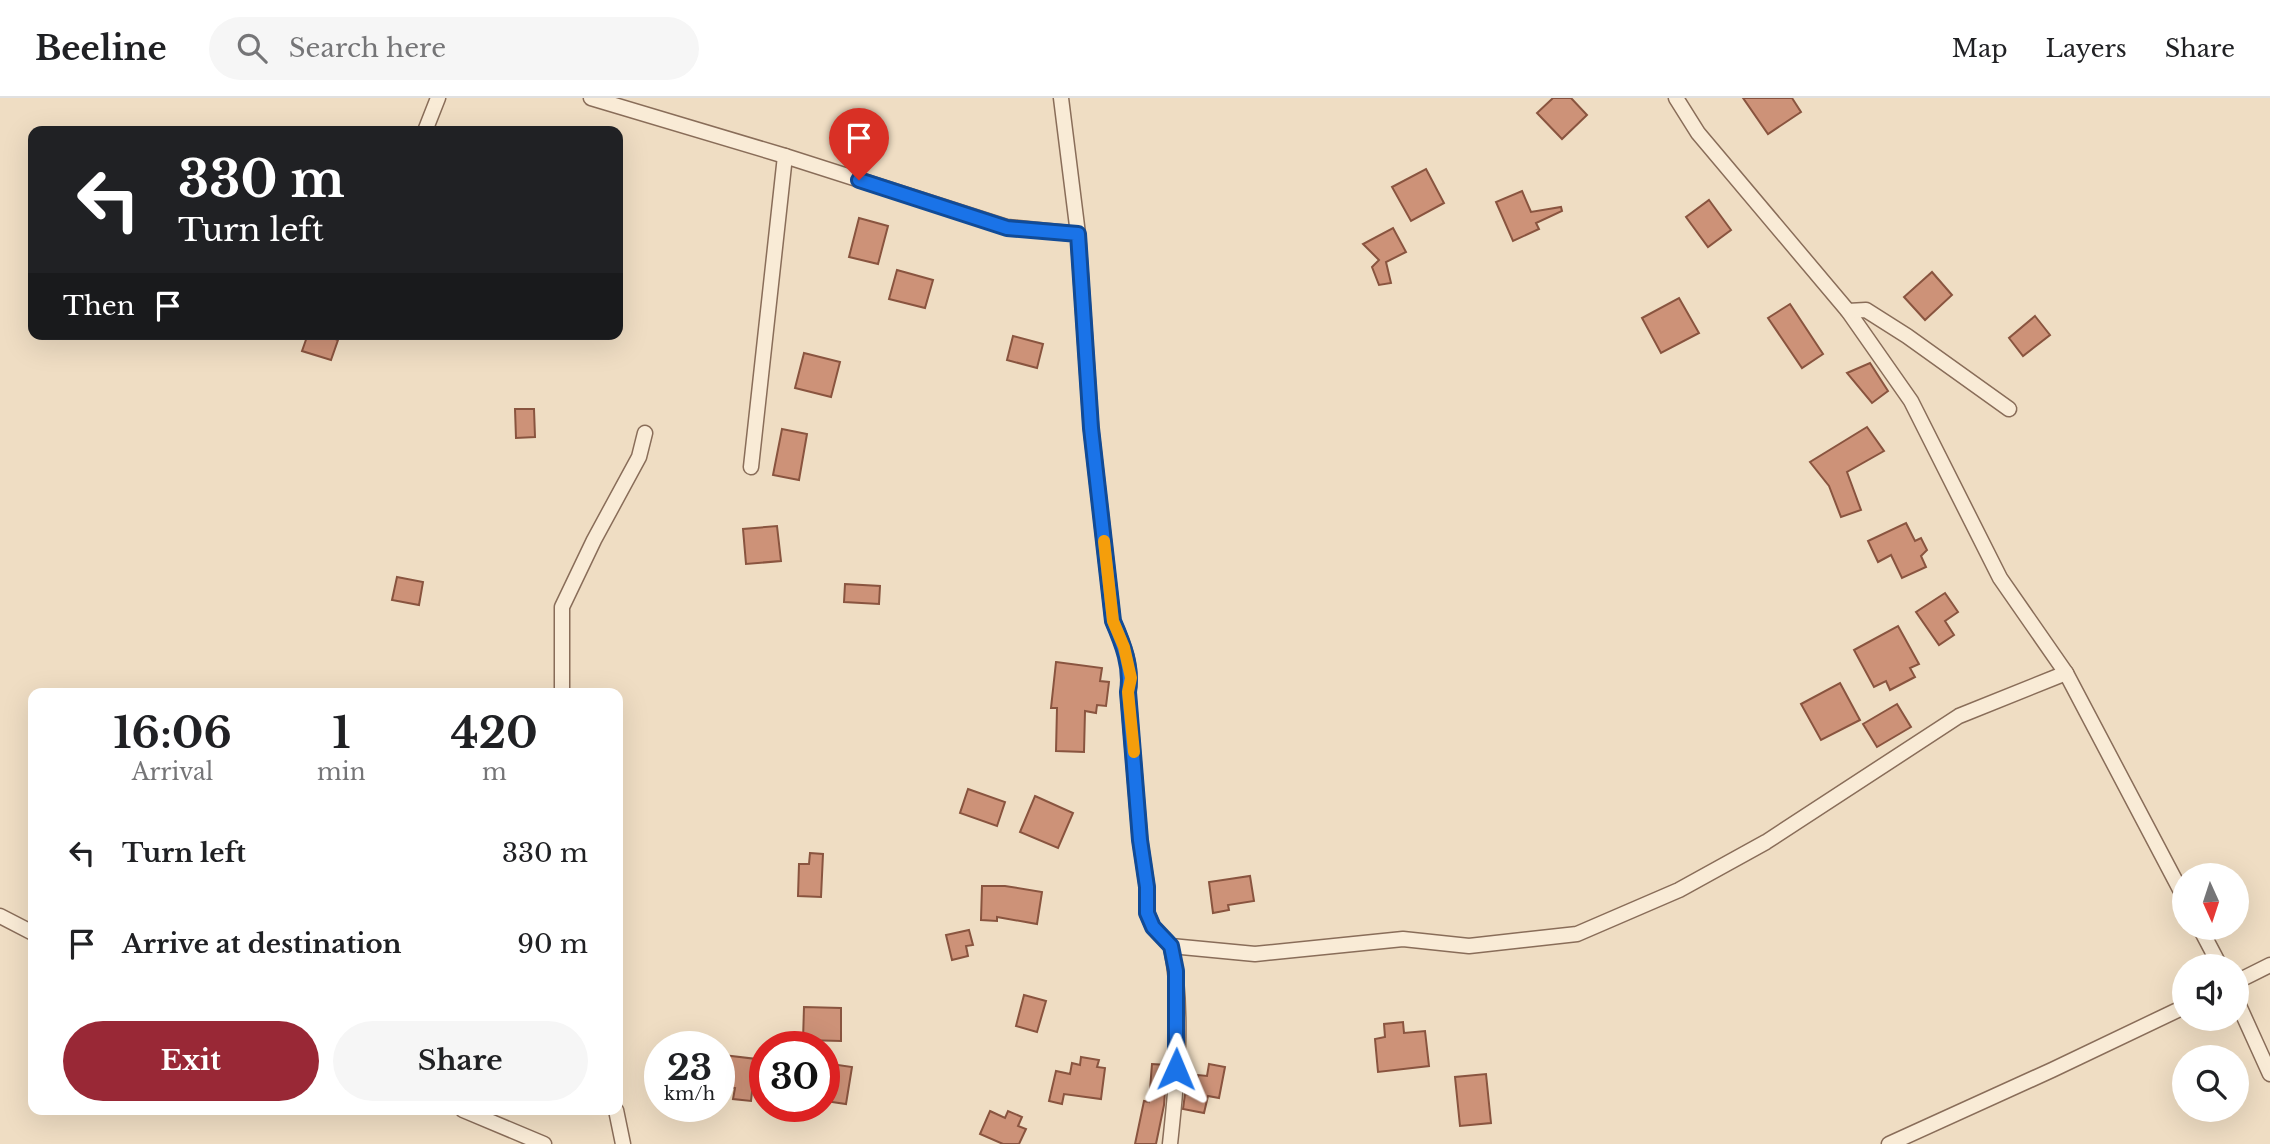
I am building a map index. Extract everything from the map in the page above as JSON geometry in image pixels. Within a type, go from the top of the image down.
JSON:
[{"type":"street","points":[[427,126],[438,98]]},
{"type":"street","points":[[591,98],[785,156],[1007,228],[1078,234]]},
{"type":"street","points":[[1061,98],[1078,234],[1091,428],[1113,621],[1124,647],[1131,678],[1128,692],[1140,840],[1147,887],[1147,913],[1153,927],[1171,946],[1176,971],[1175,1093],[1170,1144]]},
{"type":"street","points":[[1676,98],[1698,132],[1847,311],[1911,401],[2000,578],[2066,673],[2172,874]]},
{"type":"street","points":[[751,467],[785,156]]},
{"type":"street","points":[[1847,311],[1866,310],[2009,409]]},
{"type":"street","points":[[562,688],[562,607],[594,540],[639,457],[645,433]]},
{"type":"street","points":[[1171,946],[1255,954],[1403,939],[1469,946],[1577,934],[1679,890],[1766,842],[1959,716],[2066,673]]},
{"type":"street","points":[[0,916],[28,930]]},
{"type":"street","points":[[2249,976],[2270,965]]},
{"type":"street","points":[[1889,1144],[2172,1013]]},
{"type":"street","points":[[2249,1028],[2270,1074]]},
{"type":"street","points":[[475,1115],[544,1144]]},
{"type":"street","points":[[617,1115],[623,1144]]},
{"type":"building","points":[[1553,98],[1571,98],[1587,115],[1562,139],[1537,113]]},
{"type":"building","points":[[1743,98],[1792,98],[1801,112],[1768,134]]},
{"type":"building","points":[[1426,169],[1444,203],[1411,221],[1392,187]]},
{"type":"building","points":[[1522,191],[1531,212],[1561,207],[1562,211],[1536,223],[1539,229],[1513,241],[1496,202]]},
{"type":"building","points":[[1709,200],[1731,230],[1708,247],[1686,217]]},
{"type":"building","points":[[859,218],[888,226],[878,264],[849,257]]},
{"type":"building","points":[[1393,228],[1406,252],[1386,262],[1391,283],[1379,285],[1372,267],[1379,260],[1363,244]]},
{"type":"building","points":[[897,270],[933,280],[925,308],[889,299]]},
{"type":"building","points":[[1932,272],[1952,295],[1925,320],[1904,297]]},
{"type":"building","points":[[1679,298],[1699,333],[1661,353],[1642,318]]},
{"type":"building","points":[[1790,304],[1823,354],[1802,368],[1768,318]]},
{"type":"building","points":[[2035,316],[2050,335],[2023,356],[2009,338]]},
{"type":"building","points":[[1013,336],[1043,344],[1037,368],[1007,360]]},
{"type":"building","points":[[306,340],[338,340],[331,360],[302,351]]},
{"type":"building","points":[[804,353],[840,362],[831,397],[795,388]]},
{"type":"building","points":[[1870,363],[1888,391],[1872,403],[1847,373]]},
{"type":"building","points":[[515,409],[534,409],[535,437],[516,438]]},
{"type":"building","points":[[1867,427],[1884,451],[1847,472],[1861,510],[1841,517],[1829,486],[1810,462]]},
{"type":"building","points":[[782,429],[807,434],[799,480],[773,475]]},
{"type":"building","points":[[1906,523],[1915,541],[1921,538],[1927,550],[1921,556],[1926,567],[1902,578],[1891,555],[1878,562],[1868,541]]},
{"type":"building","points":[[777,526],[781,561],[746,564],[743,529]]},
{"type":"building","points":[[397,577],[423,582],[419,605],[392,600]]},
{"type":"building","points":[[845,584],[880,586],[879,604],[844,602]]},
{"type":"building","points":[[1945,593],[1958,612],[1945,621],[1954,635],[1939,645],[1916,612]]},
{"type":"building","points":[[1898,626],[1919,664],[1910,668],[1915,677],[1890,690],[1886,681],[1874,687],[1854,650]]},
{"type":"building","points":[[1056,662],[1102,668],[1100,681],[1109,682],[1106,706],[1097,705],[1096,713],[1085,711],[1084,752],[1056,751],[1057,708],[1051,708]]},
{"type":"building","points":[[1840,683],[1860,720],[1821,740],[1801,704]]},
{"type":"building","points":[[1897,704],[1911,727],[1877,747],[1863,724]]},
{"type":"building","points":[[968,789],[1005,802],[997,826],[960,813]]},
{"type":"building","points":[[1035,796],[1073,813],[1058,848],[1020,832]]},
{"type":"building","points":[[810,853],[823,854],[821,897],[798,896],[799,864],[809,864]]},
{"type":"building","points":[[1250,876],[1254,901],[1228,905],[1229,910],[1213,913],[1209,882]]},
{"type":"building","points":[[982,886],[1005,886],[1042,892],[1037,924],[997,917],[997,921],[981,920]]},
{"type":"building","points":[[969,930],[973,945],[966,946],[968,956],[952,960],[946,935]]},
{"type":"building","points":[[1024,995],[1046,1001],[1037,1032],[1016,1026]]},
{"type":"building","points":[[804,1007],[841,1008],[841,1041],[840,1031],[803,1031]]},
{"type":"building","points":[[1403,1022],[1404,1033],[1425,1031],[1429,1066],[1378,1072],[1375,1039],[1385,1037],[1384,1024]]},
{"type":"building","points":[[735,1056],[749,1058],[749,1101],[735,1099]]},
{"type":"building","points":[[1081,1057],[1099,1060],[1097,1067],[1105,1068],[1101,1099],[1064,1094],[1062,1104],[1049,1101],[1056,1071],[1070,1074],[1072,1063],[1080,1065]]},
{"type":"building","points":[[1152,1064],[1167,1065],[1164,1105],[1156,1144],[1135,1144],[1144,1101],[1149,1102]]},
{"type":"building","points":[[1209,1064],[1225,1067],[1219,1098],[1208,1096],[1204,1113],[1183,1109],[1185,1094],[1194,1096],[1198,1075],[1207,1076]]},
{"type":"building","points":[[840,1065],[852,1067],[846,1104],[840,1103]]},
{"type":"building","points":[[1486,1074],[1491,1123],[1460,1126],[1455,1077]]},
{"type":"building","points":[[990,1111],[1005,1118],[1008,1111],[1022,1117],[1018,1126],[1026,1129],[1019,1144],[1003,1144],[980,1134]]},
{"type":"slow traffic","points":[[1104,541],[1113,621],[1124,647],[1131,678],[1128,692],[1134,752]]},
{"type":"route","points":[[859,180],[1007,228],[1078,234],[1091,428],[1113,621],[1124,647],[1131,678],[1128,692],[1140,840],[1147,887],[1147,913],[1153,927],[1171,946],[1176,971],[1176,1069]]}]
